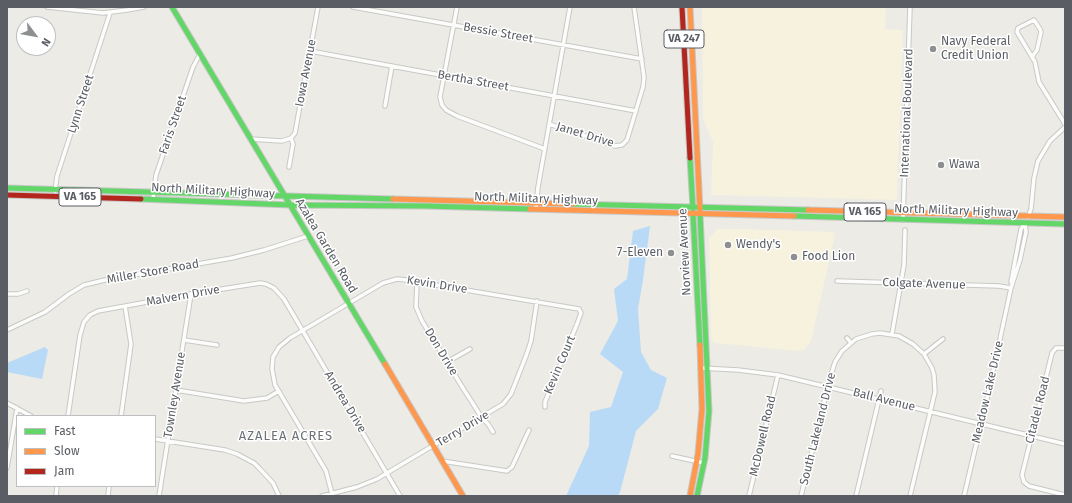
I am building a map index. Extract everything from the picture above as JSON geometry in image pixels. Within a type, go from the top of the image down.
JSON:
[{"type":"main road","name":"Azalea Garden Road","points":[[172,7],[463,496]]},
{"type":"main road","name":"Norview Avenue","points":[[682,7],[702,409],[697,461],[690,496]]},
{"type":"main road","name":"Norview Avenue","points":[[690,7],[709,411],[704,463],[697,496]]},
{"type":"main road","name":"North Military Highway","points":[[7,188],[1065,217]]},
{"type":"main road","name":"North Military Highway","points":[[7,195],[153,198],[290,205],[432,206],[1065,224]]},
{"type":"street","points":[[47,7],[95,12],[110,12],[144,7]]},
{"type":"street","name":"Iowa Avenue","points":[[290,167],[293,144],[291,138],[295,133],[317,7]]},
{"type":"street","name":"Bessie Street","points":[[353,7],[642,59]]},
{"type":"street","points":[[457,7],[440,96],[442,105],[452,114],[545,149]]},
{"type":"street","points":[[536,209],[549,124],[570,7]]},
{"type":"street","name":"Janet Drive","points":[[549,124],[608,145],[618,146],[624,144],[629,136],[643,87],[644,69],[634,7]]},
{"type":"street","name":"International Boulevard","points":[[903,220],[910,7]]},
{"type":"street","name":"Lynn Street","points":[[55,196],[57,176],[110,12]]},
{"type":"street","points":[[1032,57],[1037,50],[1041,32],[1034,20],[1018,28],[1017,32],[1032,57],[1035,62],[1039,82],[1065,124]]},
{"type":"street","name":"Bertha Street","points":[[310,51],[636,110]]},
{"type":"street","name":"Faris Street","points":[[153,198],[156,175],[193,68],[200,54]]},
{"type":"street","points":[[385,106],[392,66]]},
{"type":"street","points":[[1025,223],[1031,209],[1034,178],[1038,160],[1050,141],[1065,128]]},
{"type":"street","points":[[250,139],[282,141],[291,138]]},
{"type":"street","name":"Meadow Lake Drive","points":[[964,496],[998,353],[1011,288],[1020,260],[1025,234],[1025,223]]},
{"type":"street","points":[[905,230],[904,265],[892,334],[904,338],[924,354],[932,368],[935,382],[935,392],[931,412],[910,496]]},
{"type":"street","name":"Miller Store Road","points":[[7,330],[45,312],[84,285],[232,258],[264,250],[308,236]]},
{"type":"street","name":"Kevin Drive","points":[[279,391],[272,375],[272,362],[275,353],[284,342],[348,302],[390,280],[397,279],[417,282],[579,309],[581,313],[577,324]]},
{"type":"street","name":"Colgate Avenue","points":[[837,281],[999,286],[1011,288]]},
{"type":"street","name":"Don Drive","points":[[417,282],[415,303],[416,310],[482,418],[493,432]]},
{"type":"street","name":"Malvern Drive","points":[[68,415],[80,335],[84,322],[90,315],[98,311],[260,283],[270,285],[279,292],[289,308]]},
{"type":"street","points":[[7,294],[18,294],[27,291]]},
{"type":"street","name":"Townley Avenue","points":[[159,496],[191,294]]},
{"type":"street","name":"Terry Drive","points":[[322,496],[367,484],[387,474],[503,404],[511,394],[531,341],[538,301]]},
{"type":"street","points":[[120,415],[131,344],[125,306]]},
{"type":"street","name":"Andrea Drive","points":[[289,308],[400,496]]},
{"type":"street","name":"Kevin Court","points":[[545,407],[545,402],[577,324]]},
{"type":"street","name":"South Lakeland Drive","points":[[801,496],[828,387],[836,362],[842,351],[851,343],[860,338],[872,334],[892,334]]},
{"type":"street","points":[[847,338],[851,343]]},
{"type":"street","points":[[924,354],[943,339]]},
{"type":"street","points":[[184,340],[217,345]]},
{"type":"street","name":"Citadel Road","points":[[1065,348],[1056,348],[1052,353],[1022,475],[1024,482],[1029,486],[1065,495]]},
{"type":"street","points":[[447,362],[470,349]]},
{"type":"street","name":"Ball Avenue","points":[[701,368],[745,370],[778,375],[1065,444]]},
{"type":"street","name":"McDowell Road","points":[[749,496],[778,375]]},
{"type":"street","points":[[176,390],[244,401],[267,398],[279,391],[326,471],[332,494]]},
{"type":"street","points":[[856,496],[881,391]]},
{"type":"street","points":[[7,403],[29,415]]},
{"type":"street","points":[[7,468],[17,408]]},
{"type":"street","points":[[442,461],[507,471],[512,467],[529,430]]},
{"type":"street","points":[[156,439],[225,450],[244,457],[257,466],[269,478],[279,496]]},
{"type":"street","points":[[672,456],[704,463]]},
{"type":"shaded area","points":[[702,7],[886,7],[885,29],[903,30],[897,200],[711,195],[713,142],[703,119]]},
{"type":"shaded area","points":[[717,229],[834,232],[835,235],[812,337],[810,343],[804,350],[798,351],[714,343],[711,338],[709,238]]},
{"type":"water","points":[[650,226],[638,309],[641,352],[651,370],[667,378],[658,409],[636,431],[618,496],[566,496],[589,446],[590,412],[611,407],[623,372],[600,354],[618,321],[614,289],[627,279],[633,231]]},
{"type":"water","points":[[45,347],[48,350],[42,379],[7,372],[7,363]]},
{"type":"traffic: fast","points":[[172,7],[385,364]]},
{"type":"traffic: fast","points":[[690,158],[693,209]]},
{"type":"traffic: fast","points":[[7,188],[393,199]]},
{"type":"traffic: fast","points":[[141,199],[290,205],[426,206],[530,209]]},
{"type":"traffic: fast","points":[[573,204],[808,210]]},
{"type":"traffic: fast","points":[[693,214],[700,345]]},
{"type":"traffic: fast","points":[[697,496],[705,458],[709,411],[700,214]]},
{"type":"traffic: fast","points":[[794,216],[1065,224]]},
{"type":"traffic: slow","points":[[690,7],[700,210]]},
{"type":"traffic: slow","points":[[393,199],[573,204]]},
{"type":"traffic: slow","points":[[530,209],[794,216]]},
{"type":"traffic: slow","points":[[808,210],[1065,217]]},
{"type":"traffic: slow","points":[[690,496],[698,454],[702,409],[700,345]]},
{"type":"traffic: slow","points":[[385,364],[463,496]]},
{"type":"traffic: jam","points":[[682,7],[690,158]]},
{"type":"traffic: jam","points":[[7,195],[141,199]]},
{"type":"place","name":"Navy Federal Credit Union","points":[[933,49]]},
{"type":"place","name":"Wawa","points":[[941,165]]},
{"type":"place","name":"Wendy's","points":[[728,245]]},
{"type":"place","name":"7-Eleven","points":[[671,253]]},
{"type":"place","name":"Food Lion","points":[[794,257]]},
{"type":"district","name":"AZALEA ACRES","points":[[286,436]]}]
